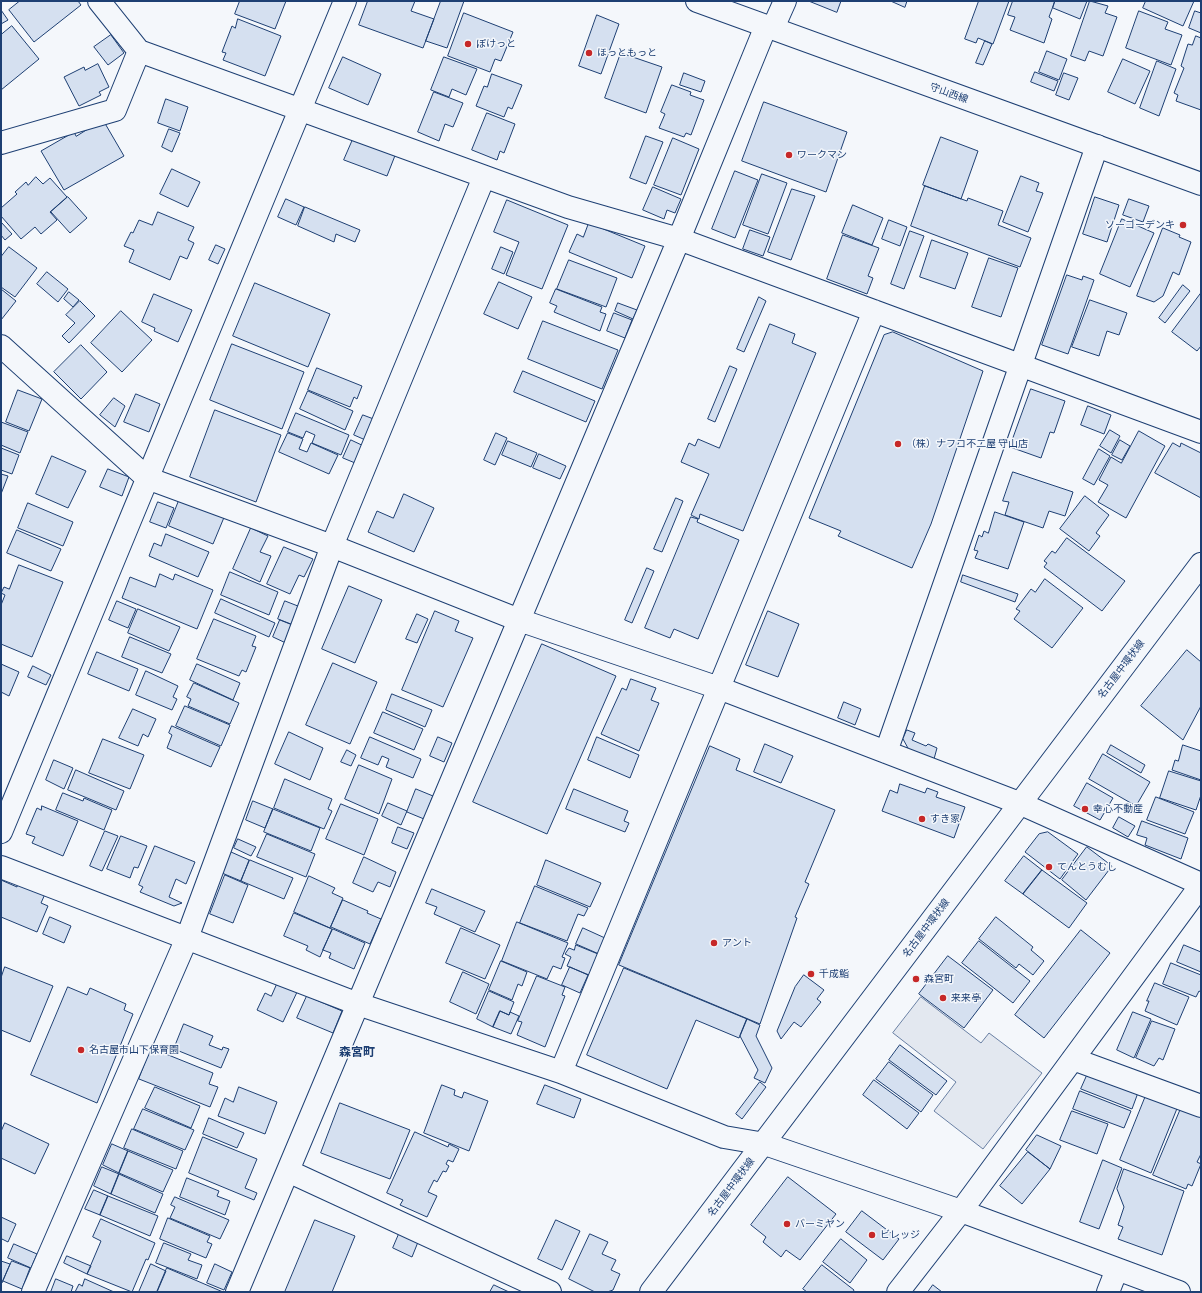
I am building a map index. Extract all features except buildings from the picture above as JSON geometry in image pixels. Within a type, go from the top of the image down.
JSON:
[{"type":"street","points":[[99,1],[139,51],[568,207],[679,239],[1201,432]]},
{"type":"street","points":[[1,832],[345,1]]},
{"type":"street","name":"守山西線","points":[[697,1],[1201,184]]},
{"type":"street","points":[[237,1292],[679,239],[769,27],[785,1]]},
{"type":"street","points":[[1,143],[115,110],[139,51]]},
{"type":"street","points":[[886,752],[1097,146]]},
{"type":"street","points":[[33,1292],[187,938],[332,546],[484,177]]},
{"type":"street","points":[[561,1072],[874,311]]},
{"type":"street","points":[[1,346],[147,478],[332,546],[519,620],[719,688],[1019,803],[1201,884],[961,1211],[898,1292]]},
{"type":"street","name":"名古屋中環状線","points":[[651,1292],[765,1144],[1019,803],[1201,564]]},
{"type":"street","points":[[1,867],[358,1004],[561,1072],[724,1137],[765,1144],[961,1211],[1179,1292]]},
{"type":"street","points":[[1073,1059],[1201,1106]]},
{"type":"street","points":[[288,1171],[550,1292]]},
{"type":"street","points":[[1108,1292],[1117,1269]]},
{"type":"shaded area","points":[[921,997],[981,1043],[989,1033],[1042,1073],[983,1149],[934,1111],[956,1082],[893,1033]]},
{"type":"place","name":"ぽけっと","points":[[468,44]]},
{"type":"place","name":"ほっともっと","points":[[589,53]]},
{"type":"place","name":"ワークマン","points":[[789,155]]},
{"type":"place","name":"ソーゴーデンキ","points":[[1183,225]]},
{"type":"place","name":"（株）ナフコ不二屋 守山店","points":[[898,444]]},
{"type":"place","name":"幸心不動産","points":[[1085,809]]},
{"type":"place","name":"すき家","points":[[922,819]]},
{"type":"place","name":"てんとうむし","points":[[1049,867]]},
{"type":"place","name":"アント","points":[[714,943]]},
{"type":"place","name":"千成鮨","points":[[811,974]]},
{"type":"place","name":"森宮町","points":[[916,979]]},
{"type":"place","name":"来来亭","points":[[943,998]]},
{"type":"place","name":"名古屋市山下保育園","points":[[81,1050]]},
{"type":"place","name":"バーミヤン","points":[[787,1224]]},
{"type":"place","name":"ビレッジ","points":[[872,1235]]},
{"type":"district","name":"森宮町","points":[[357,1052]]}]
